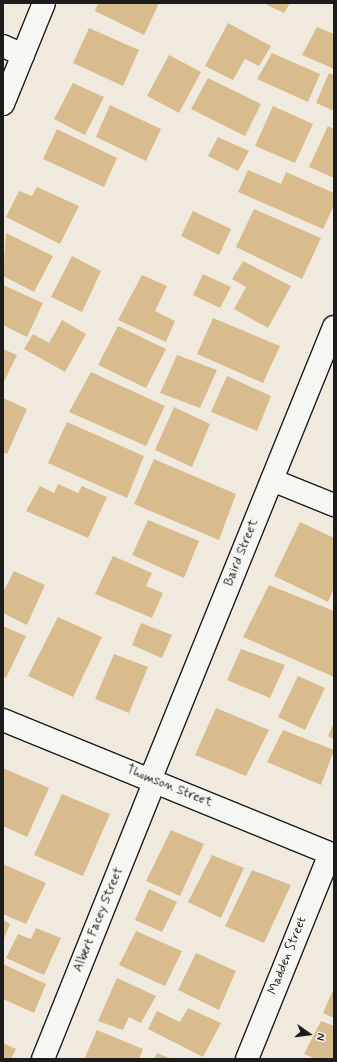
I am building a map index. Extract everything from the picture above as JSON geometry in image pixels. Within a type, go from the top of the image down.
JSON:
[{"type":"street","points":[[3,104],[44,3]]},
{"type":"street","points":[[3,46],[23,55]]},
{"type":"street","name":"Baird Street","points":[[152,780],[334,327]]},
{"type":"street","points":[[272,480],[334,505]]},
{"type":"street","name":"Thomson Street","points":[[3,720],[332,854]]},
{"type":"street","name":"Albert Facey Street","points":[[43,1059],[152,780]]},
{"type":"street","name":"Madden Street","points":[[247,1059],[332,854]]},
{"type":"building","points":[[98,3],[159,3],[144,35],[95,11]]},
{"type":"building","points":[[268,3],[290,3],[284,13],[267,5]]},
{"type":"building","points":[[228,23],[271,46],[259,66],[245,59],[233,80],[205,66]]},
{"type":"building","points":[[317,27],[334,34],[334,69],[302,55]]},
{"type":"building","points":[[89,28],[139,50],[123,86],[73,63]]},
{"type":"building","points":[[272,53],[320,74],[308,102],[257,79]]},
{"type":"building","points":[[169,55],[201,72],[179,113],[147,96]]},
{"type":"building","points":[[329,73],[334,75],[334,111],[316,103]]},
{"type":"building","points":[[208,78],[261,104],[245,136],[191,109]]},
{"type":"building","points":[[73,83],[104,97],[85,135],[54,119]]},
{"type":"building","points":[[110,105],[161,129],[146,161],[96,137]]},
{"type":"building","points":[[273,106],[313,124],[295,163],[255,146]]},
{"type":"building","points":[[328,126],[334,129],[334,178],[309,167]]},
{"type":"building","points":[[57,129],[117,158],[104,187],[43,159]]},
{"type":"building","points":[[218,137],[249,151],[238,171],[208,156]]},
{"type":"building","points":[[248,170],[281,184],[286,172],[334,193],[334,205],[323,229],[238,192]]},
{"type":"building","points":[[37,187],[79,206],[60,244],[6,217],[19,191],[32,196]]},
{"type":"building","points":[[254,209],[321,238],[302,279],[236,247]]},
{"type":"building","points":[[193,211],[231,229],[219,255],[181,236]]},
{"type":"building","points":[[6,233],[53,256],[34,292],[3,276]]},
{"type":"building","points":[[72,256],[101,271],[82,312],[51,297]]},
{"type":"building","points":[[243,261],[291,286],[268,328],[234,309],[246,287],[232,279]]},
{"type":"building","points":[[203,274],[231,287],[220,308],[193,295]]},
{"type":"building","points":[[142,275],[167,286],[155,311],[175,321],[166,342],[118,320]]},
{"type":"building","points":[[3,285],[43,303],[27,337],[3,325]]},
{"type":"building","points":[[213,318],[280,346],[263,383],[197,354]]},
{"type":"building","points":[[62,320],[86,334],[65,372],[24,349],[33,334],[49,343]]},
{"type":"building","points":[[118,326],[166,349],[146,388],[98,365]]},
{"type":"building","points":[[3,349],[17,355],[3,384]]},
{"type":"building","points":[[177,355],[217,370],[200,408],[160,393]]},
{"type":"building","points":[[91,372],[165,406],[146,446],[69,412]]},
{"type":"building","points":[[227,376],[271,396],[257,431],[211,412]]},
{"type":"building","points":[[3,398],[27,409],[7,454],[3,452]]},
{"type":"building","points":[[174,407],[210,424],[192,467],[155,450]]},
{"type":"building","points":[[67,422],[144,456],[127,498],[48,463]]},
{"type":"building","points":[[154,459],[236,494],[219,540],[134,504]]},
{"type":"building","points":[[58,484],[78,493],[82,486],[107,497],[88,538],[26,511],[40,486],[54,493]]},
{"type":"building","points":[[148,520],[199,541],[184,578],[132,555]]},
{"type":"building","points":[[300,522],[334,538],[334,588],[328,602],[274,576]]},
{"type":"building","points":[[113,556],[152,573],[146,586],[163,593],[152,618],[95,594]]},
{"type":"building","points":[[14,571],[45,585],[27,625],[3,613],[3,592]]},
{"type":"building","points":[[269,585],[334,611],[334,677],[243,637]]},
{"type":"building","points":[[58,617],[102,637],[73,697],[28,676]]},
{"type":"building","points":[[141,623],[172,635],[162,658],[132,645]]},
{"type":"building","points":[[3,626],[26,636],[6,678],[3,676]]},
{"type":"building","points":[[241,649],[285,665],[270,698],[227,680]]},
{"type":"building","points":[[114,654],[148,667],[129,713],[95,699]]},
{"type":"building","points":[[298,676],[325,688],[305,730],[278,717]]},
{"type":"building","points":[[216,708],[269,730],[246,776],[195,755]]},
{"type":"building","points":[[334,722],[334,739],[328,736]]},
{"type":"building","points":[[283,730],[334,750],[321,785],[267,762]]},
{"type":"building","points":[[3,768],[49,788],[27,837],[3,826]]},
{"type":"building","points":[[62,794],[110,814],[83,876],[34,855]]},
{"type":"building","points":[[171,830],[204,844],[180,896],[146,881]]},
{"type":"building","points":[[212,855],[244,868],[221,918],[188,902]]},
{"type":"building","points":[[3,864],[46,883],[26,924],[3,914]]},
{"type":"building","points":[[252,870],[291,885],[264,943],[225,926]]},
{"type":"building","points":[[149,889],[177,902],[162,932],[135,920]]},
{"type":"building","points":[[3,920],[10,924],[3,941]]},
{"type":"building","points":[[36,928],[61,938],[44,975],[6,958],[18,934],[31,939]]},
{"type":"building","points":[[136,931],[182,951],[165,986],[119,965]]},
{"type":"building","points":[[196,953],[236,971],[219,1010],[178,990]]},
{"type":"building","points":[[3,964],[46,984],[34,1013],[3,999]]},
{"type":"building","points":[[117,978],[156,996],[141,1023],[129,1017],[123,1030],[98,1021]]},
{"type":"building","points":[[334,988],[334,1018],[323,1013]]},
{"type":"building","points":[[188,1008],[221,1023],[203,1057],[148,1029],[157,1011],[180,1022]]},
{"type":"building","points":[[321,1021],[334,1026],[334,1059],[316,1059],[304,1054]]},
{"type":"building","points":[[97,1030],[143,1049],[139,1059],[84,1059]]},
{"type":"building","points":[[3,1043],[16,1049],[11,1059],[3,1059]]},
{"type":"building","points":[[157,1053],[172,1059],[154,1059]]}]
